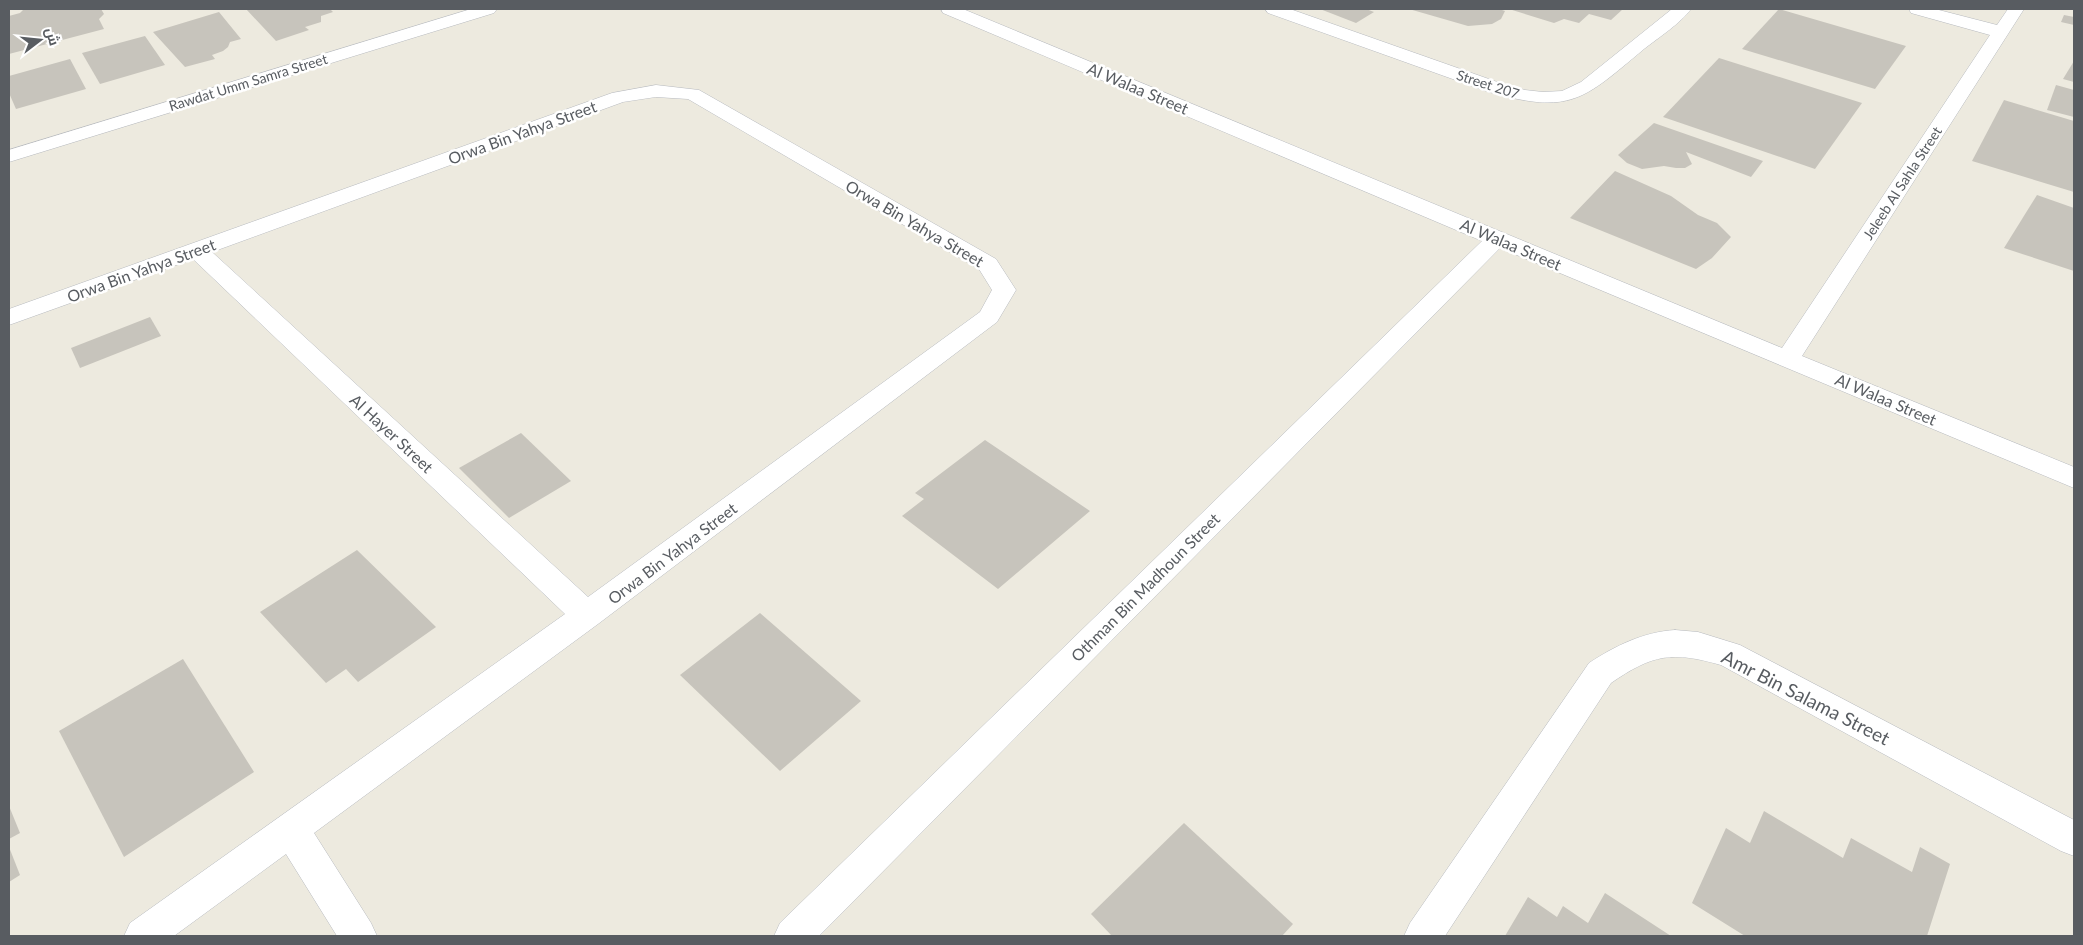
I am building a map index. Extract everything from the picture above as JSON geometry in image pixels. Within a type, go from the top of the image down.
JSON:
[{"type":"street","name":"Rawdat Umm Samra Street","points":[[9,156],[488,9]]},
{"type":"street","name":"Street 207","points":[[1274,9],[1496,88],[1524,96],[1543,98],[1566,96],[1588,86],[1682,9]]},
{"type":"street","points":[[1917,9],[2001,32]]},
{"type":"street","name":"Jeleeb Al Sahla Street","points":[[1788,358],[2016,9]]},
{"type":"street","name":"Al Walaa Street","points":[[969,11],[1496,239],[1788,358],[2074,478]]},
{"type":"street","name":"Orwa Bin Yahya Street","points":[[9,317],[618,97],[656,91],[692,94],[988,264],[1004,290],[989,317],[587,616],[143,936]]},
{"type":"street","name":"Othman Bin Madhoun Street","points":[[793,936],[1496,239]]},
{"type":"street","name":"Al Hayer Street","points":[[197,250],[587,616]]},
{"type":"street","name":"Amr Bin Salama Street","points":[[1423,936],[1600,673],[1624,657],[1656,644],[1687,643],[1729,654],[2074,839]]},
{"type":"street","points":[[291,829],[358,936]]},
{"type":"building","points":[[24,9],[101,9],[104,14],[99,19],[104,29],[9,54],[9,16],[20,13]]},
{"type":"building","points":[[246,9],[330,9],[333,12],[321,16],[321,22],[305,27],[309,30],[276,41]]},
{"type":"building","points":[[1320,9],[1366,9],[1374,12],[1356,23]]},
{"type":"building","points":[[1409,9],[1499,9],[1505,11],[1501,19],[1492,24],[1468,26]]},
{"type":"building","points":[[1509,9],[1623,9],[1611,20],[1589,14],[1579,23],[1564,19],[1554,23]]},
{"type":"building","points":[[1779,9],[1906,46],[1875,89],[1742,49]]},
{"type":"building","points":[[219,12],[241,39],[230,42],[223,51],[212,55],[215,59],[185,67],[153,32]]},
{"type":"building","points":[[2064,15],[2074,17],[2074,25],[2061,22]]},
{"type":"building","points":[[145,36],[165,65],[100,84],[82,53]]},
{"type":"building","points":[[1719,58],[1862,103],[1815,169],[1663,117]]},
{"type":"building","points":[[70,59],[86,89],[16,109],[9,93],[9,76]]},
{"type":"building","points":[[2074,61],[2074,82],[2063,79]]},
{"type":"building","points":[[2056,85],[2074,90],[2074,117],[2047,110]]},
{"type":"building","points":[[2004,100],[2074,121],[2074,192],[1972,161]]},
{"type":"building","points":[[1654,123],[1763,161],[1751,177],[1686,152],[1692,164],[1685,168],[1664,166],[1642,169],[1627,163],[1618,155]]},
{"type":"building","points":[[1615,171],[1671,196],[1698,215],[1717,223],[1731,237],[1712,258],[1696,269],[1570,218]]},
{"type":"building","points":[[2037,195],[2074,208],[2074,271],[2004,248]]},
{"type":"building","points":[[150,317],[161,336],[80,368],[71,348]]},
{"type":"building","points":[[521,433],[571,481],[509,518],[459,468]]},
{"type":"building","points":[[985,440],[1090,511],[998,589],[902,516],[924,499],[915,493]]},
{"type":"building","points":[[357,550],[436,627],[358,682],[346,669],[326,683],[260,612]]},
{"type":"building","points":[[760,613],[861,701],[780,771],[680,675]]},
{"type":"building","points":[[183,659],[254,772],[124,857],[59,731]]},
{"type":"building","points":[[9,806],[20,833],[9,839]]},
{"type":"building","points":[[1764,811],[1843,858],[1851,838],[1912,872],[1920,847],[1950,864],[1927,936],[1745,936],[1692,903],[1726,828],[1750,843]]},
{"type":"building","points":[[1184,823],[1293,924],[1282,936],[1112,936],[1091,914]]},
{"type":"building","points":[[9,847],[20,875],[9,882]]},
{"type":"building","points":[[1605,893],[1671,936],[1505,936],[1528,897],[1557,917],[1563,906],[1588,923]]}]
